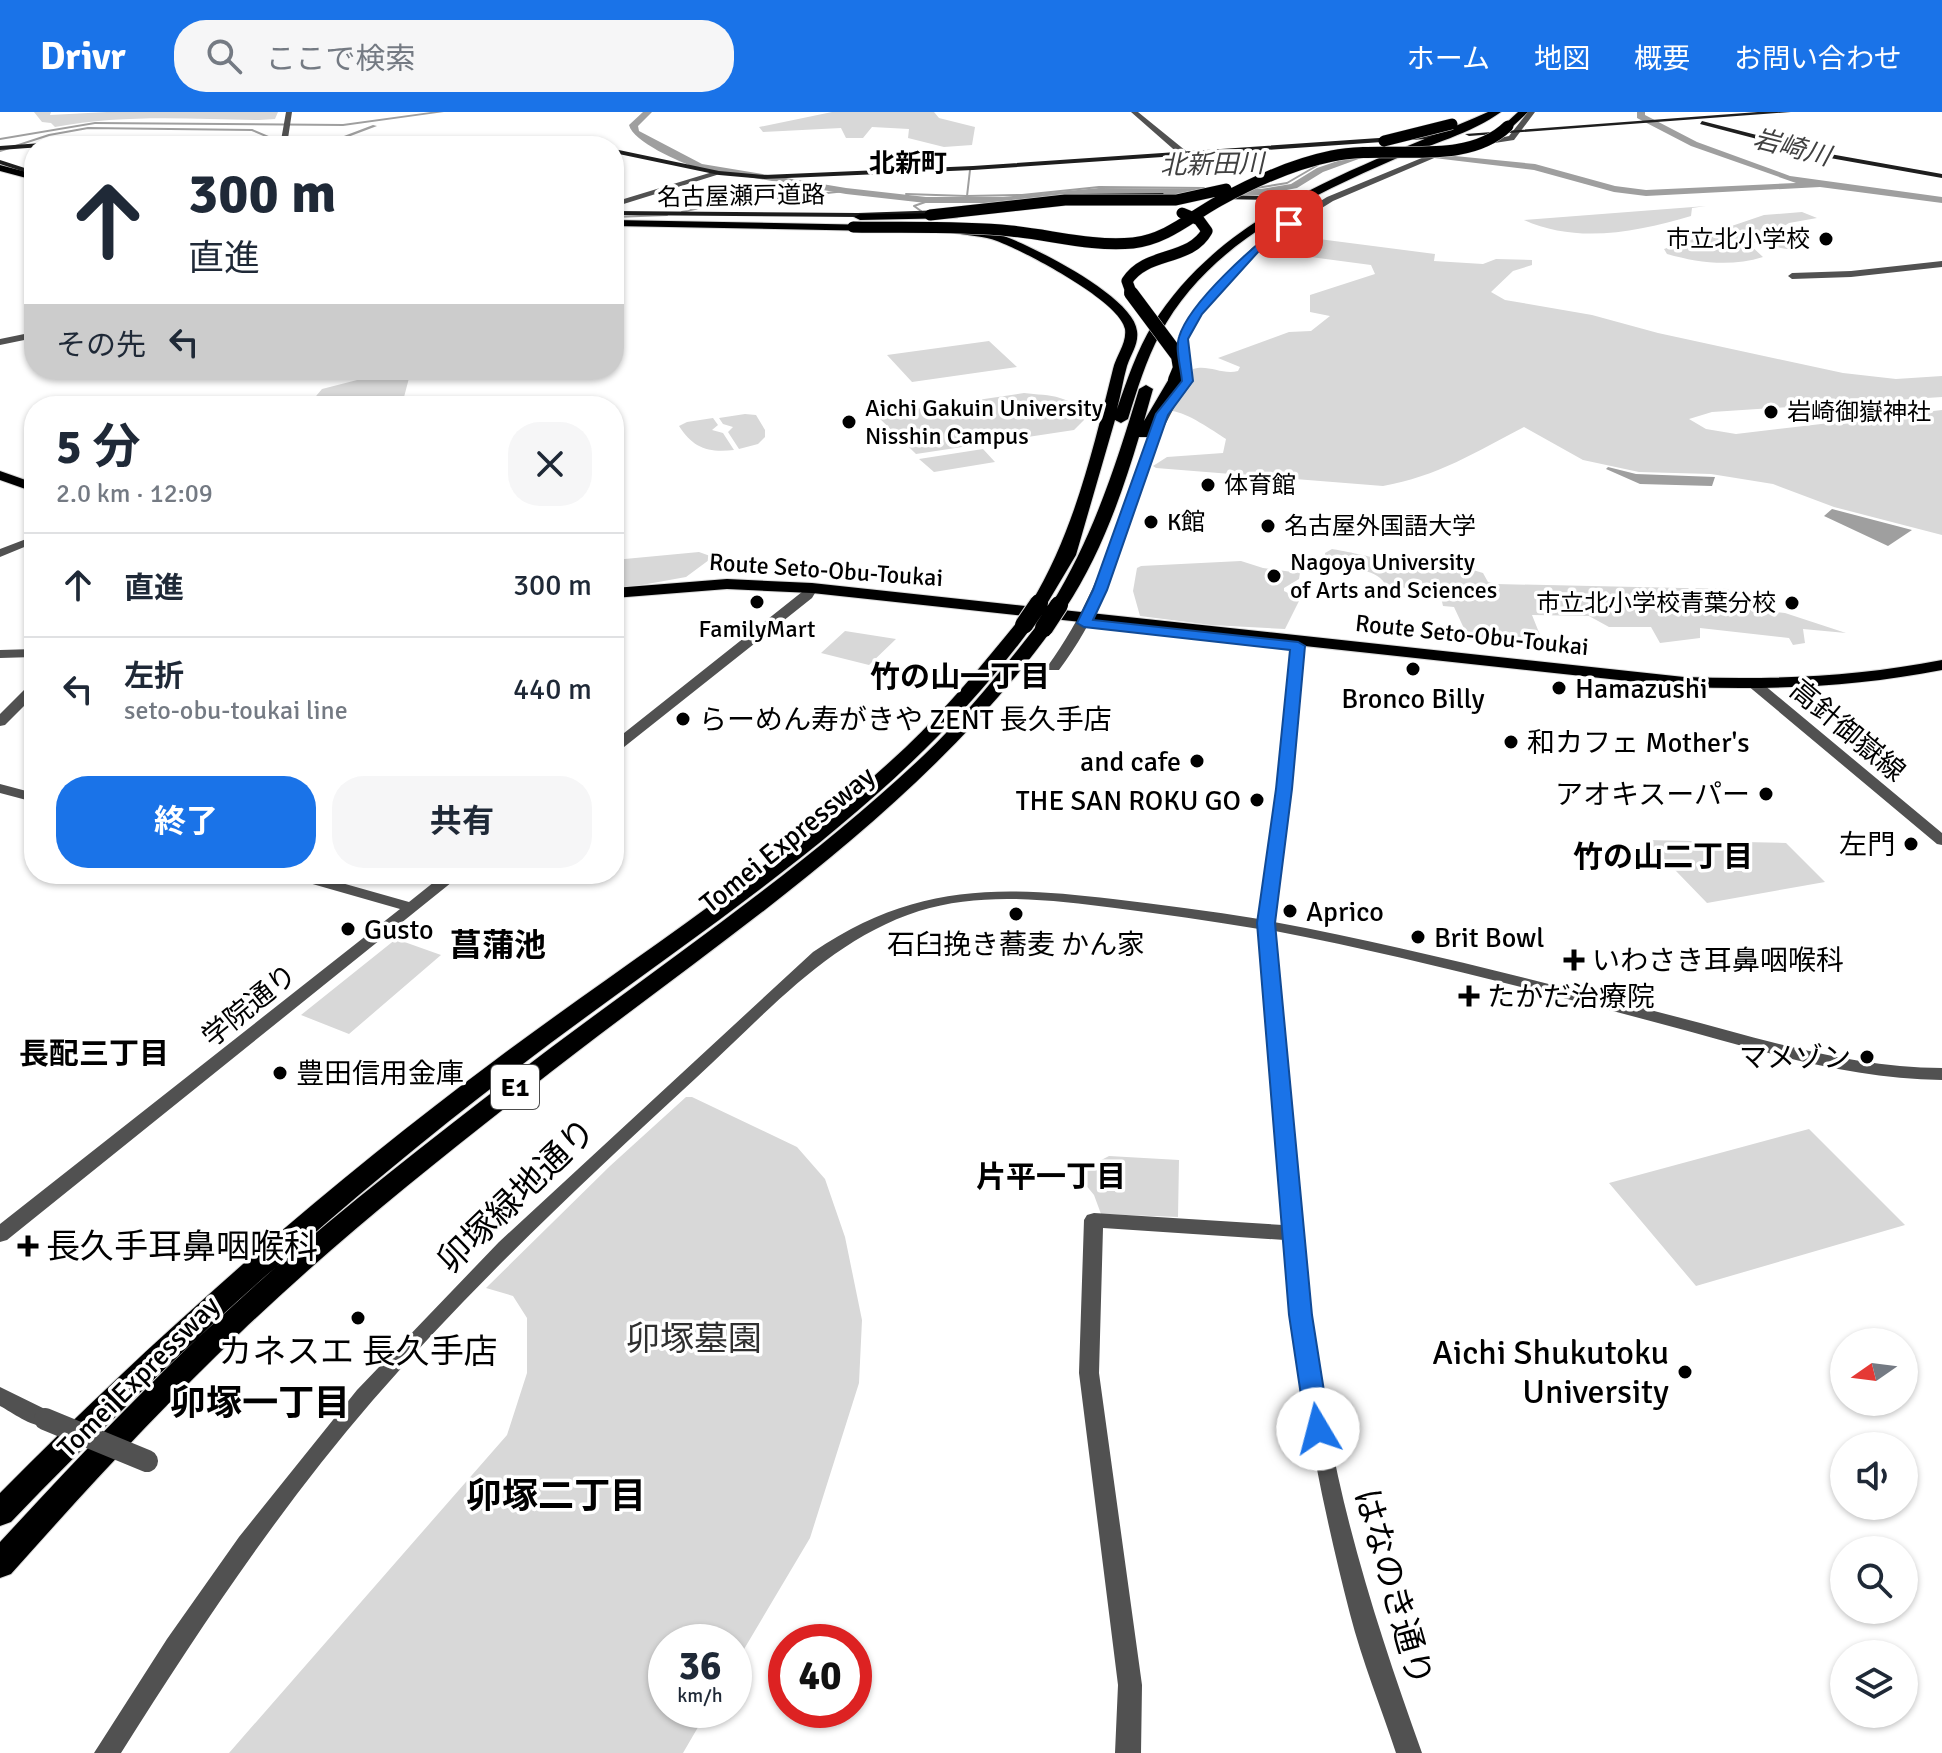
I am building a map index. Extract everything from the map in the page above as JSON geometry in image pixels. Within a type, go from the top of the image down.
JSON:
[{"type":"highway","points":[[869,217],[951,214],[1065,200],[1194,198],[1310,155],[1452,124],[1487,112]]},
{"type":"highway","name":"Tomei Expressway","points":[[0,1513],[200,1316],[336,1197],[506,1064],[777,863],[865,792],[1059,605],[1101,531],[1156,362],[1188,304],[1230,258],[1271,226],[1322,196],[1496,112]]},
{"type":"highway","name":"Tomei Expressway","points":[[0,1564],[163,1390],[266,1292],[440,1146],[745,915],[887,798],[977,711],[1034,627],[1039,603],[1061,568],[1100,481],[1146,351],[1174,302],[1207,266],[1258,225],[1314,193],[1509,112]]},
{"type":"highway","points":[[853,227],[984,229],[1084,243],[1138,242],[1177,230],[1235,193],[1324,156],[1363,149],[1437,151],[1475,148],[1492,142],[1512,128],[1523,112]]},
{"type":"highway","points":[[0,170],[24,175]]},
{"type":"highway","points":[[869,217],[975,215],[1123,204],[1168,209],[1199,220],[1207,231],[1202,241],[1140,267],[1131,273],[1127,281],[1137,305],[1180,355],[1181,369],[1142,435],[1101,531]]},
{"type":"highway","name":"名古屋瀬戸道路","points":[[624,219],[808,221],[869,217]]},
{"type":"highway","name":"名古屋瀬戸道路","points":[[808,221],[853,227]]},
{"type":"highway","points":[[853,227],[956,230],[1006,240],[1099,293],[1125,316],[1132,333],[1130,344],[1121,364],[1100,453],[1061,568]]},
{"type":"main road","points":[[1469,134],[1512,128],[1641,123],[1788,112]]},
{"type":"main road","points":[[1691,119],[1830,156],[1942,176]]},
{"type":"main road","points":[[624,153],[719,173],[764,177],[945,169],[1437,136]]},
{"type":"main road","points":[[0,162],[24,173]]},
{"type":"main road","points":[[624,219],[916,213],[1118,194],[1276,198]]},
{"type":"main road","points":[[0,475],[24,484]]},
{"type":"main road","points":[[0,482],[24,490]]},
{"type":"main road","points":[[624,594],[722,589],[810,592],[1650,684],[1851,684],[1942,672]]},
{"type":"main road","name":"Route Seto-Obu-Toukai","points":[[1085,621],[1756,686],[1841,680],[1942,665]]},
{"type":"street","points":[[285,136],[289,112]]},
{"type":"street","points":[[1134,112],[1183,153]]},
{"type":"street","points":[[1054,667],[1085,621],[1100,590],[1162,414],[1188,381],[1183,339],[1198,312],[1215,292],[1274,234],[1330,199],[1458,147],[1507,140],[1512,128],[1532,112]]},
{"type":"street","points":[[624,202],[719,173]]},
{"type":"street","points":[[1792,276],[1851,274],[1942,264]]},
{"type":"street","points":[[0,342],[24,337]]},
{"type":"street","points":[[0,553],[24,543]]},
{"type":"street","points":[[624,740],[810,592]]},
{"type":"street","name":"はなのき通り","points":[[1298,646],[1284,789],[1266,923],[1293,1233],[1318,1429],[1362,1616],[1409,1753]]},
{"type":"street","points":[[0,654],[24,653]]},
{"type":"street","name":"高針御嶽線","points":[[1756,686],[1942,841]]},
{"type":"street","points":[[0,722],[24,698]]},
{"type":"street","points":[[0,788],[24,795]]},
{"type":"street","points":[[329,884],[411,907]]},
{"type":"street","name":"学院通り","points":[[0,1235],[441,884]]},
{"type":"street","name":"卯塚緑地通り","points":[[107,1753],[186,1628],[269,1515],[404,1351],[532,1220],[819,956],[873,922],[950,899],[1031,894],[1266,923],[1675,1022],[1845,1068],[1942,1074]]},
{"type":"street","points":[[1128,1753],[1130,1685],[1089,1373],[1094,1220],[1293,1233]]},
{"type":"street","points":[[0,1396],[45,1419],[147,1461]]},
{"type":"green space","points":[[34,112],[51,112],[50,115],[278,112],[275,119],[131,119],[55,127],[42,122]]},
{"type":"green space","points":[[832,112],[934,112],[939,118],[975,127],[972,145],[944,147],[908,138],[909,129],[872,127],[863,138],[846,138],[841,128],[763,132],[759,127]]},
{"type":"green space","points":[[1706,206],[1692,208],[1691,216],[1670,222],[1607,233],[1565,232],[1524,220]]},
{"type":"green space","points":[[1802,212],[1817,218],[1789,223],[1781,228],[1781,237],[1797,248],[1749,244],[1763,257],[1727,263],[1679,257],[1667,254],[1664,249],[1764,215]]},
{"type":"green space","points":[[1311,238],[1435,254],[1434,261],[1483,264],[1496,259],[1532,260],[1532,265],[1513,271],[1491,292],[1505,300],[1592,315],[1658,333],[1843,373],[1896,379],[1942,376],[1942,397],[1712,412],[1689,419],[1706,429],[1736,434],[1942,410],[1942,535],[1834,507],[1773,484],[1711,474],[1639,472],[1583,460],[1524,427],[1439,470],[1383,486],[1153,466],[1167,457],[1223,453],[1226,439],[1192,418],[1172,411],[1193,383],[1193,369],[1238,371],[1240,367],[1218,358],[1289,332],[1311,331],[1330,316],[1310,312],[1310,295],[1375,274],[1371,265],[1288,254]]},
{"type":"green space","points":[[989,341],[1017,367],[912,382],[887,355]]},
{"type":"green space","points":[[357,380],[408,380],[404,396],[316,396],[322,389]]},
{"type":"green space","points":[[1024,393],[1067,401],[1080,411],[1084,420],[1074,430],[916,454],[876,415]]},
{"type":"green space","points":[[756,415],[765,430],[765,437],[758,444],[739,449],[728,432],[733,427],[723,424],[719,418]]},
{"type":"green space","points":[[713,418],[718,425],[712,430],[723,433],[734,450],[716,451],[702,447],[679,426]]},
{"type":"green space","points":[[983,449],[995,462],[934,472],[919,459]]},
{"type":"green space","points":[[1332,549],[1434,573],[1434,567],[1453,564],[1483,573],[1488,582],[1496,584],[1728,589],[1741,609],[1785,613],[1846,633],[1803,629],[1805,643],[1793,645],[1789,638],[1700,628],[1700,638],[1660,643],[1651,627],[1609,627],[1589,616],[1532,615],[1542,640],[1468,637],[1454,607],[1443,606],[1439,589],[1387,587],[1371,573],[1333,569],[1325,559],[1325,553]]},
{"type":"green space","points":[[699,552],[713,557],[686,577],[624,588],[624,559]]},
{"type":"green space","points":[[1241,561],[1263,568],[1300,573],[1299,579],[1284,588],[1284,591],[1300,599],[1285,629],[1211,625],[1140,616],[1133,591],[1137,568]]},
{"type":"green space","points":[[845,631],[896,639],[869,665],[821,653]]},
{"type":"green space","points":[[1646,840],[1786,843],[1825,882],[1707,903]]},
{"type":"green space","points":[[396,939],[441,955],[349,1034],[301,1015]]},
{"type":"green space","name":"卯塚墓園","points":[[686,1097],[692,1097],[797,1147],[825,1179],[845,1237],[862,1320],[859,1383],[810,1538],[752,1636],[752,1624],[648,1624],[648,1728],[698,1728],[683,1753],[229,1753],[507,1435],[527,1373],[527,1318],[513,1296],[486,1288],[610,1166]]},
{"type":"green space","points":[[1809,1129],[1905,1225],[1696,1286],[1609,1183]]},
{"type":"green space","points":[[1109,1156],[1179,1160],[1178,1217],[1101,1214],[1094,1195],[1076,1173]]},
{"type":"shaded area","points":[[1606,469],[1636,474],[1715,477],[1712,486],[1640,484]]},
{"type":"shaded area","points":[[1832,509],[1912,530],[1888,546],[1824,516]]},
{"type":"waterway","points":[[0,139],[95,123],[343,125],[442,112]]},
{"type":"waterway","name":"北新田川","points":[[648,112],[633,125],[635,132],[683,160],[700,166],[846,191],[926,200],[1003,200],[1099,191],[1261,192],[1294,186],[1320,170],[1370,153]]},
{"type":"waterway","name":"岩崎川","points":[[1641,112],[1640,116],[1694,144],[1788,179],[1942,200]]},
{"type":"waterway","points":[[347,136],[375,126]]},
{"type":"waterway","points":[[46,136],[88,128],[252,130],[266,136]]},
{"type":"waterway","points":[[0,151],[24,143]]},
{"type":"waterway","name":"北新田川","points":[[1414,155],[1535,167],[1614,189],[1646,193],[1818,185]]},
{"type":"waterway","points":[[1256,188],[1287,183],[1318,165]]},
{"type":"waterway","name":"北新田川","points":[[970,170],[967,196],[1022,195],[1099,187],[1204,188]]},
{"type":"waterway","points":[[682,212],[712,205],[846,191]]},
{"type":"waterway","points":[[906,194],[966,196]]},
{"type":"waterway","points":[[921,211],[914,206],[931,200]]},
{"type":"waterway","points":[[624,217],[667,215]]},
{"type":"place","name":"市立北小学校","points":[[1826,239]]},
{"type":"place","name":"岩崎御嶽神社","points":[[1771,412]]},
{"type":"place","name":"Aichi Gakuin University Nisshin Campus","points":[[849,422]]},
{"type":"place","name":"体育館","points":[[1208,485]]},
{"type":"place","name":"K館","points":[[1151,522]]},
{"type":"place","name":"名古屋外国語大学","points":[[1268,526]]},
{"type":"place","name":"Nagoya University of Arts and Sciences","points":[[1274,576]]},
{"type":"place","name":"FamilyMart","points":[[757,602]]},
{"type":"place","name":"市立北小学校青葉分校","points":[[1792,603]]},
{"type":"place","name":"Bronco Billy","points":[[1413,669]]},
{"type":"place","name":"Hamazushi","points":[[1559,688]]},
{"type":"place","name":"らーめん寿がきや ZENT 長久手店","points":[[683,719]]},
{"type":"place","name":"和カフェ Mother's","points":[[1511,742]]},
{"type":"place","name":"and cafe","points":[[1197,761]]},
{"type":"place","name":"アオキスーパー","points":[[1766,794]]},
{"type":"place","name":"THE SAN ROKU GO","points":[[1257,800]]},
{"type":"place","name":"左門","points":[[1911,844]]},
{"type":"place","name":"Aprico","points":[[1290,911]]},
{"type":"place","name":"石臼挽き蕎麦 かん家","points":[[1016,914]]},
{"type":"place","name":"Gusto","points":[[348,929]]},
{"type":"place","name":"Brit Bowl","points":[[1418,937]]},
{"type":"place","name":"いわさき耳鼻咽喉科","points":[[1574,960]]},
{"type":"place","name":"たかだ治療院","points":[[1469,996]]},
{"type":"place","name":"マメゾン","points":[[1867,1057]]},
{"type":"place","name":"豊田信用金庫","points":[[280,1073]]},
{"type":"place","name":"長久手耳鼻咽喉科","points":[[28,1246]]},
{"type":"place","name":"カネスエ 長久手店","points":[[358,1318]]},
{"type":"place","name":"Aichi Shukutoku University","points":[[1685,1372]]},
{"type":"district","name":"北新町","points":[[908,163]]},
{"type":"district","name":"竹の山一丁目","points":[[960,677]]},
{"type":"district","name":"竹の山二丁目","points":[[1663,857]]},
{"type":"district","name":"菖蒲池","points":[[498,945]]},
{"type":"district","name":"長配三丁目","points":[[94,1054]]},
{"type":"district","name":"片平一丁目","points":[[1051,1177]]},
{"type":"district","name":"卯塚一丁目","points":[[260,1402]]},
{"type":"district","name":"卯塚二丁目","points":[[556,1495]]},
{"type":"route","points":[[1289,224],[1239,266],[1198,312],[1189,327],[1183,339],[1188,381],[1162,414],[1100,590],[1084,623],[1298,646],[1284,789],[1266,923],[1301,1315],[1318,1429]]}]
